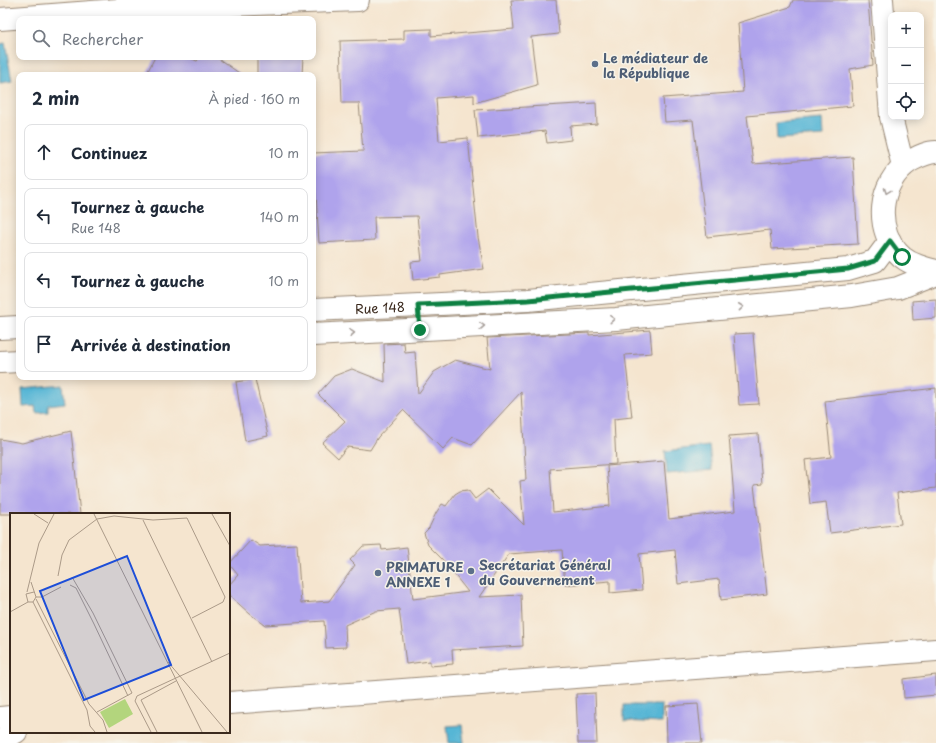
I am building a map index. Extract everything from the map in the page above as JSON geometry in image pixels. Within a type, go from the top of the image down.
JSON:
[{"type":"street","points":[[39,16],[131,9],[358,0]]},
{"type":"street","points":[[882,0],[889,84]]},
{"type":"street","points":[[0,19],[16,18]]},
{"type":"street","points":[[892,120],[903,166]]},
{"type":"street","points":[[936,152],[917,157],[903,166],[892,178],[884,198],[882,209],[884,225],[890,241],[902,257],[920,268],[936,272]]},
{"type":"street","name":"Rue 148","points":[[316,310],[528,300],[848,269],[875,261],[890,241]]},
{"type":"street","points":[[316,335],[616,319],[852,296],[898,288],[936,272]]},
{"type":"street","points":[[418,305],[420,330]]},
{"type":"street","points":[[0,328],[16,327]]},
{"type":"street","points":[[0,362],[16,361]]},
{"type":"street","points":[[230,702],[936,650]]},
{"type":"street","points":[[0,718],[10,717]]},
{"type":"street","points":[[0,741],[14,733]]},
{"type":"water","points":[[5,43],[12,81],[0,83],[0,44]]},
{"type":"water","points":[[822,119],[823,136],[777,139],[776,123]]},
{"type":"water","points":[[63,385],[65,403],[48,405],[48,412],[36,413],[35,406],[23,407],[22,389]]},
{"type":"water","points":[[709,446],[712,470],[667,474],[665,451]]},
{"type":"water","points":[[624,705],[662,705],[662,723],[624,721]]},
{"type":"water","points":[[462,725],[464,743],[449,743],[447,726]]},
{"type":"building","points":[[511,0],[556,0],[559,34],[531,37],[537,85],[474,103],[474,95],[436,98],[439,141],[468,138],[478,237],[484,269],[413,280],[411,262],[422,261],[417,216],[374,217],[375,240],[319,243],[316,195],[316,153],[363,151],[359,103],[342,103],[340,41],[404,39],[404,30],[431,29],[431,36],[514,29]]},
{"type":"building","points":[[793,0],[868,0],[873,65],[850,69],[853,106],[747,116],[753,164],[853,157],[858,244],[772,249],[770,230],[707,237],[693,120],[665,122],[663,98],[743,92],[738,23],[790,7]]},
{"type":"building","points":[[154,60],[220,60],[238,72],[148,72]]},
{"type":"building","points":[[257,60],[303,60],[302,72],[257,72]]},
{"type":"building","points":[[596,103],[597,124],[570,126],[571,140],[547,143],[545,131],[478,138],[475,110]]},
{"type":"building","points":[[936,299],[936,318],[913,320],[912,301]]},
{"type":"building","points":[[650,330],[652,353],[625,355],[632,417],[614,419],[616,464],[550,469],[553,512],[610,506],[607,466],[664,461],[669,519],[735,511],[729,436],[758,434],[762,484],[754,485],[767,594],[721,600],[719,579],[678,584],[675,550],[639,554],[642,590],[610,593],[610,581],[565,585],[562,550],[509,554],[479,597],[521,595],[523,646],[452,650],[453,664],[430,666],[430,661],[406,664],[399,609],[376,611],[345,625],[346,647],[326,648],[324,621],[265,625],[230,596],[230,584],[238,575],[230,565],[230,563],[251,540],[260,546],[297,544],[301,603],[329,601],[355,565],[350,560],[363,546],[381,545],[382,550],[407,547],[413,599],[468,592],[442,559],[428,545],[424,533],[429,528],[442,504],[446,506],[455,494],[460,491],[468,490],[475,499],[488,489],[524,525],[520,481],[526,480],[521,392],[472,445],[453,438],[443,449],[403,410],[378,437],[370,450],[347,447],[338,458],[322,443],[345,421],[318,394],[334,376],[352,369],[385,382],[384,344],[404,343],[405,353],[415,352],[418,394],[434,372],[455,360],[490,369],[487,338],[589,333],[589,335]]},
{"type":"building","points":[[753,333],[759,404],[739,405],[734,334]]},
{"type":"building","points":[[255,380],[268,436],[245,441],[236,382]]},
{"type":"building","points":[[936,388],[936,488],[897,493],[901,524],[830,533],[826,502],[810,504],[805,460],[831,457],[825,401]]},
{"type":"building","points":[[71,431],[80,513],[0,514],[0,439],[22,443]]},
{"type":"building","points":[[936,675],[936,695],[904,698],[903,679]]},
{"type":"building","points":[[595,693],[597,743],[578,743],[576,694]]},
{"type":"building","points":[[698,704],[702,743],[667,743],[666,706]]},
{"type":"place","name":"Le médiateur de la République","points":[[595,64]]},
{"type":"place","name":"Secrétariat Général du Gouvernement","points":[[471,571]]},
{"type":"place","name":"PRIMATURE ANNEXE 1","points":[[378,573]]},
{"type":"route","points":[[420,330],[418,305],[528,300],[848,269],[875,261],[890,241],[902,257]]}]
